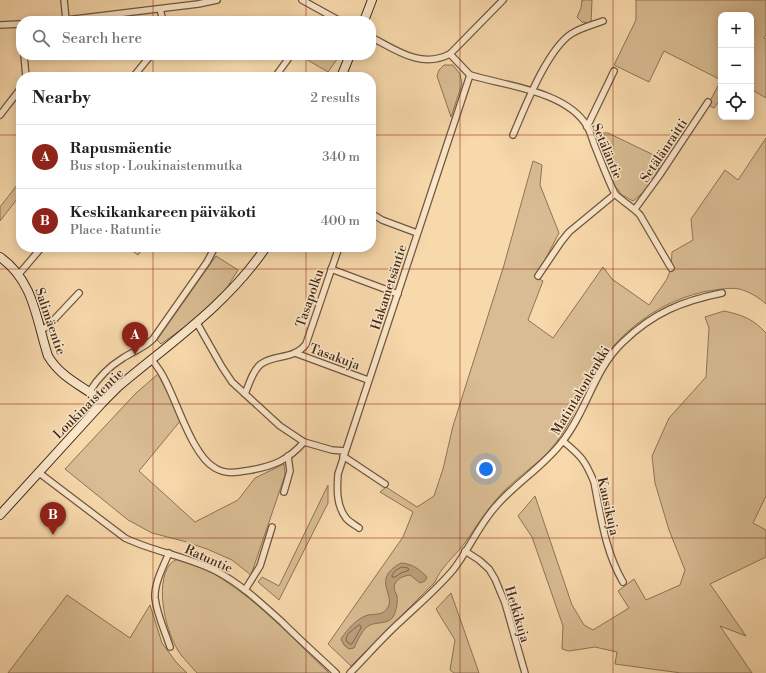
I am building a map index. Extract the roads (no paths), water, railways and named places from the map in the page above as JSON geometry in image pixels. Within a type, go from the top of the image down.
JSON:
[{"type":"street","points":[[64,0],[66,16]]},
{"type":"street","points":[[97,16],[217,0]]},
{"type":"street","points":[[302,0],[330,16]]},
{"type":"street","points":[[366,16],[372,0]]},
{"type":"street","points":[[376,40],[404,54],[419,59],[440,59],[450,54],[503,0]]},
{"type":"street","points":[[160,8],[162,16]]},
{"type":"street","points":[[513,135],[550,57],[562,41],[572,33],[603,21]]},
{"type":"street","points":[[0,26],[16,24]]},
{"type":"street","points":[[450,54],[470,75]]},
{"type":"street","points":[[24,60],[26,72]]},
{"type":"street","points":[[137,72],[146,60]]},
{"type":"street","points":[[279,72],[287,60]]},
{"type":"street","points":[[343,72],[348,60]]},
{"type":"street","points":[[588,126],[614,72]]},
{"type":"street","name":"Setäläntie","points":[[470,75],[533,91],[570,108],[588,126],[615,194],[635,209],[640,215],[671,268]]},
{"type":"street","name":"Hakametsäntie","points":[[359,528],[347,519],[339,505],[337,491],[338,474],[470,75]]},
{"type":"street","points":[[0,115],[16,94]]},
{"type":"street","name":"Setälänraitti","points":[[635,209],[659,176],[708,102]]},
{"type":"street","points":[[538,276],[569,232],[615,194]]},
{"type":"street","points":[[376,216],[382,220],[417,233]]},
{"type":"street","points":[[19,274],[38,252]]},
{"type":"street","points":[[90,391],[96,382],[122,358],[146,347],[207,262],[212,252]]},
{"type":"street","name":"Loukinaistentie","points":[[0,515],[103,402],[118,387],[197,323],[245,276],[262,252]]},
{"type":"street","name":"Tasapolku","points":[[295,353],[302,349],[306,344],[337,252]]},
{"type":"street","name":"Salimäentie","points":[[0,257],[8,262],[19,274],[27,288],[48,356],[54,366],[71,381],[90,391],[103,402]]},
{"type":"street","points":[[331,269],[398,294]]},
{"type":"street","points":[[40,331],[48,326],[79,293]]},
{"type":"street","name":"Matintalonlenkki","points":[[350,673],[400,622],[440,585],[454,568],[495,506],[552,454],[563,441],[573,426],[608,359],[622,343],[641,327],[667,310],[686,302],[722,293]]},
{"type":"street","points":[[197,323],[232,382],[280,426],[304,442],[344,453],[384,484]]},
{"type":"street","points":[[245,394],[257,368],[262,363],[295,353]]},
{"type":"street","name":"Tasakuja","points":[[295,353],[368,380]]},
{"type":"street","points":[[152,359],[166,382],[197,449],[205,460],[215,468],[225,472],[237,472],[268,467],[281,461],[294,452],[304,442]]},
{"type":"street","name":"Kausikuja","points":[[563,441],[580,455],[590,472],[594,482],[607,548],[616,570],[623,582]]},
{"type":"street","points":[[284,492],[290,471],[288,456]]},
{"type":"street","name":"Ratuntie","points":[[38,472],[125,538],[139,545],[198,562],[218,572],[245,590],[257,599],[336,673]]},
{"type":"street","points":[[245,590],[260,566],[272,527]]},
{"type":"street","name":"Hetkikuja","points":[[465,551],[489,569],[496,579],[505,603],[525,673]]},
{"type":"street","points":[[169,553],[157,584],[155,597],[170,647]]},
{"type":"water","points":[[401,563],[409,564],[418,569],[427,577],[425,581],[420,583],[410,575],[402,577],[398,580],[394,587],[397,601],[396,610],[393,617],[388,621],[373,624],[367,627],[360,635],[354,648],[349,649],[344,645],[341,639],[349,628],[360,619],[368,615],[380,614],[386,610],[389,605],[386,588],[387,576],[392,569]]},
{"type":"place","name":"Rapusmäentie","points":[[135,355]]},
{"type":"place","name":"Keskikankareen päiväkoti","points":[[53,535]]}]
